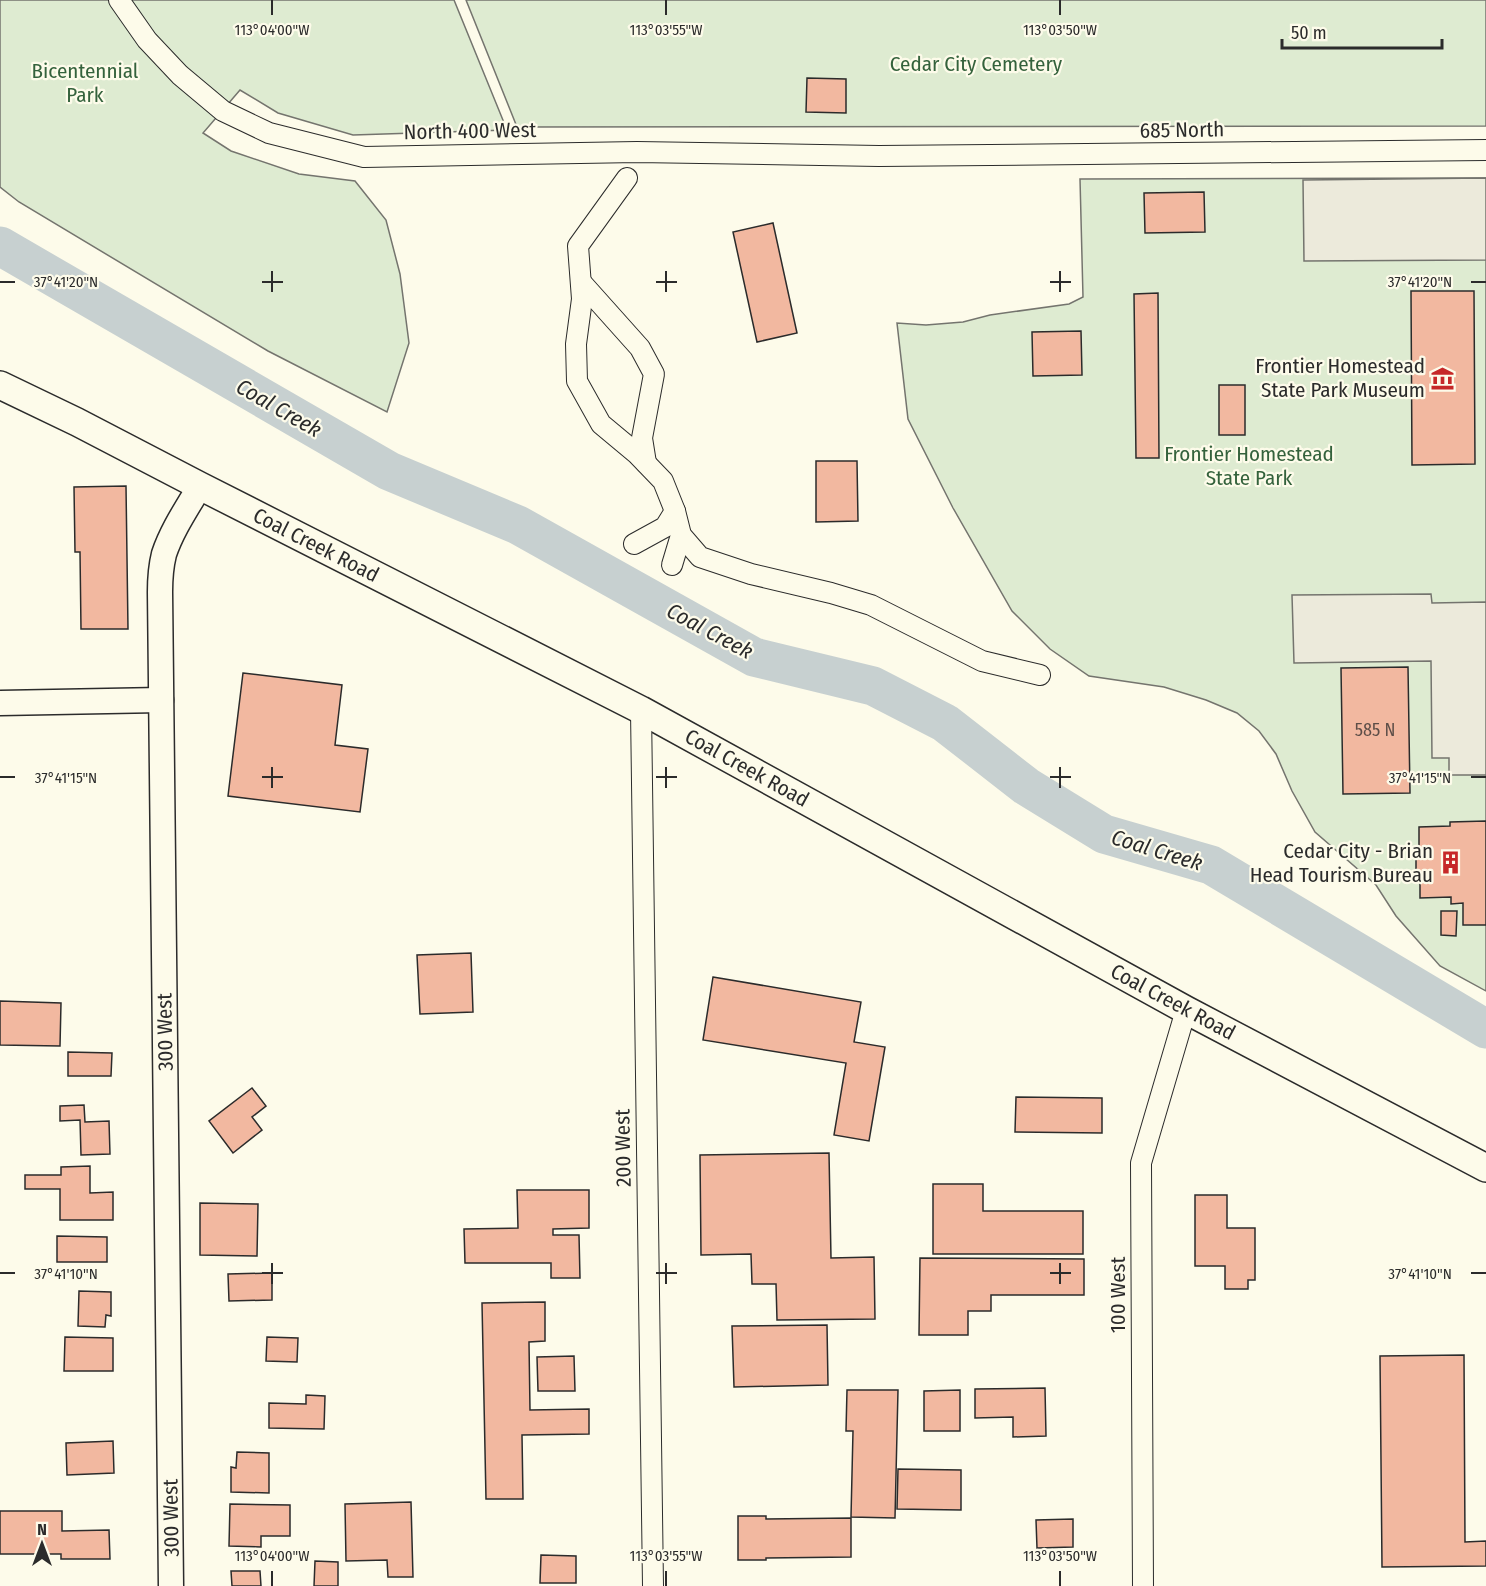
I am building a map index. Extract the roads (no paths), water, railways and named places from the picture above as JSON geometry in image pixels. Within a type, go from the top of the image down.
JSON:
[{"type":"main road","name":"Coal Creek Road","points":[[0,385],[77,422],[641,710],[1186,1010],[1486,1168]]},
{"type":"street","name":"North 400 West","points":[[119,0],[153,47],[180,75],[224,111],[268,133],[364,157],[637,152],[879,156]]},
{"type":"street","name":"685 North","points":[[879,156],[1486,150]]},
{"type":"street","points":[[627,178],[578,246],[582,299],[576,344],[577,381],[601,424],[663,481],[681,535],[700,557],[751,574],[831,592],[871,605],[982,661],[1040,675]]},
{"type":"street","points":[[581,282],[640,348],[654,374],[642,438],[646,463]]},
{"type":"street","name":"300 West","points":[[171,1586],[160,573],[170,539],[200,486]]},
{"type":"street","points":[[634,544],[665,527],[675,512]]},
{"type":"street","points":[[672,565],[681,535]]},
{"type":"street","points":[[0,703],[161,700]]},
{"type":"street","name":"200 West","points":[[641,710],[652,1586]]},
{"type":"street","name":"100 West","points":[[1143,1586],[1142,1163],[1186,1010]]},
{"type":"waterway","name":"Coal Creek","points":[[0,246],[389,471],[518,525],[754,657],[873,686],[945,723],[1026,786],[1104,834],[1211,865],[1486,1029]]},
{"type":"place","name":"Frontier Homestead State Park Museum","points":[[1443,378]]},
{"type":"place","name":"Cedar City - Brian Head Tourism Bureau","points":[[1451,863]]},
{"type":"park label","name":"Cedar City Cemetery","points":[[976,64]]},
{"type":"park label","name":"Bicentennial Park","points":[[85,83]]},
{"type":"park label","name":"Frontier Homestead State Park","points":[[1249,466]]}]
